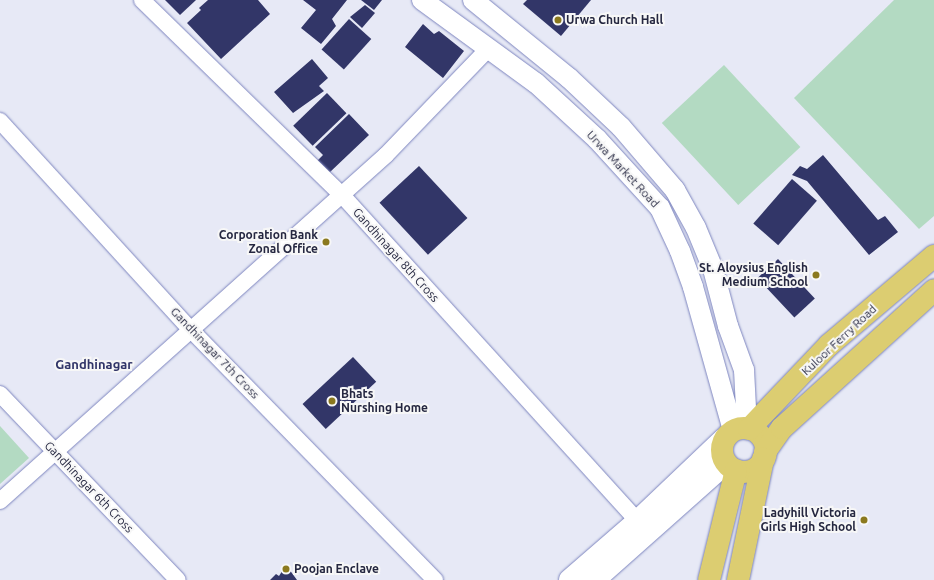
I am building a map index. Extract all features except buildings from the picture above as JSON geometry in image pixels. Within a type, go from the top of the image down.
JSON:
[{"type":"main road","name":"Kuloor Ferry Road","points":[[738,431],[830,345],[934,256]]},
{"type":"main road","points":[[594,580],[731,466],[755,468],[782,428],[934,290]]},
{"type":"main road","points":[[738,431],[763,439],[764,456],[738,580]]},
{"type":"main road","points":[[709,580],[731,466],[722,451],[738,431]]},
{"type":"main road","points":[[570,580],[738,431]]},
{"type":"street","name":"Gandhinagar 8th Cross","points":[[142,0],[342,195],[638,521]]},
{"type":"street","points":[[473,0],[570,78],[621,127],[675,190],[696,228],[713,269],[728,326],[744,370],[738,431]]},
{"type":"street","name":"Urwa Market Road","points":[[426,1],[488,49],[536,83],[602,145],[660,208],[680,252],[738,431]]},
{"type":"street","points":[[0,501],[192,331],[386,155],[488,49]]},
{"type":"street","name":"Gandhinagar 7th Cross","points":[[0,121],[192,331],[436,580]]},
{"type":"street","points":[[602,145],[621,127]]},
{"type":"street","name":"Gandhinagar 6th Cross","points":[[0,394],[178,580]]},
{"type":"green space","points":[[894,0],[934,0],[934,216],[919,229],[794,98]]},
{"type":"green space","points":[[724,65],[800,147],[738,205],[662,123]]},
{"type":"green space","points":[[0,426],[29,458],[0,484]]},
{"type":"place","name":"Urwa Church Hall","points":[[558,20]]},
{"type":"place","name":"Corporation Bank Zonal Office","points":[[326,242]]},
{"type":"place","name":"St. Aloysius English Medium School","points":[[816,275]]},
{"type":"place","name":"Bhats Nurshing Home","points":[[332,401]]},
{"type":"place","name":"Ladyhill Victoria Girls High School","points":[[864,520]]},
{"type":"place","name":"Poojan Enclave","points":[[286,569]]},
{"type":"district","name":"Gandhinagar","points":[[94,364]]}]
